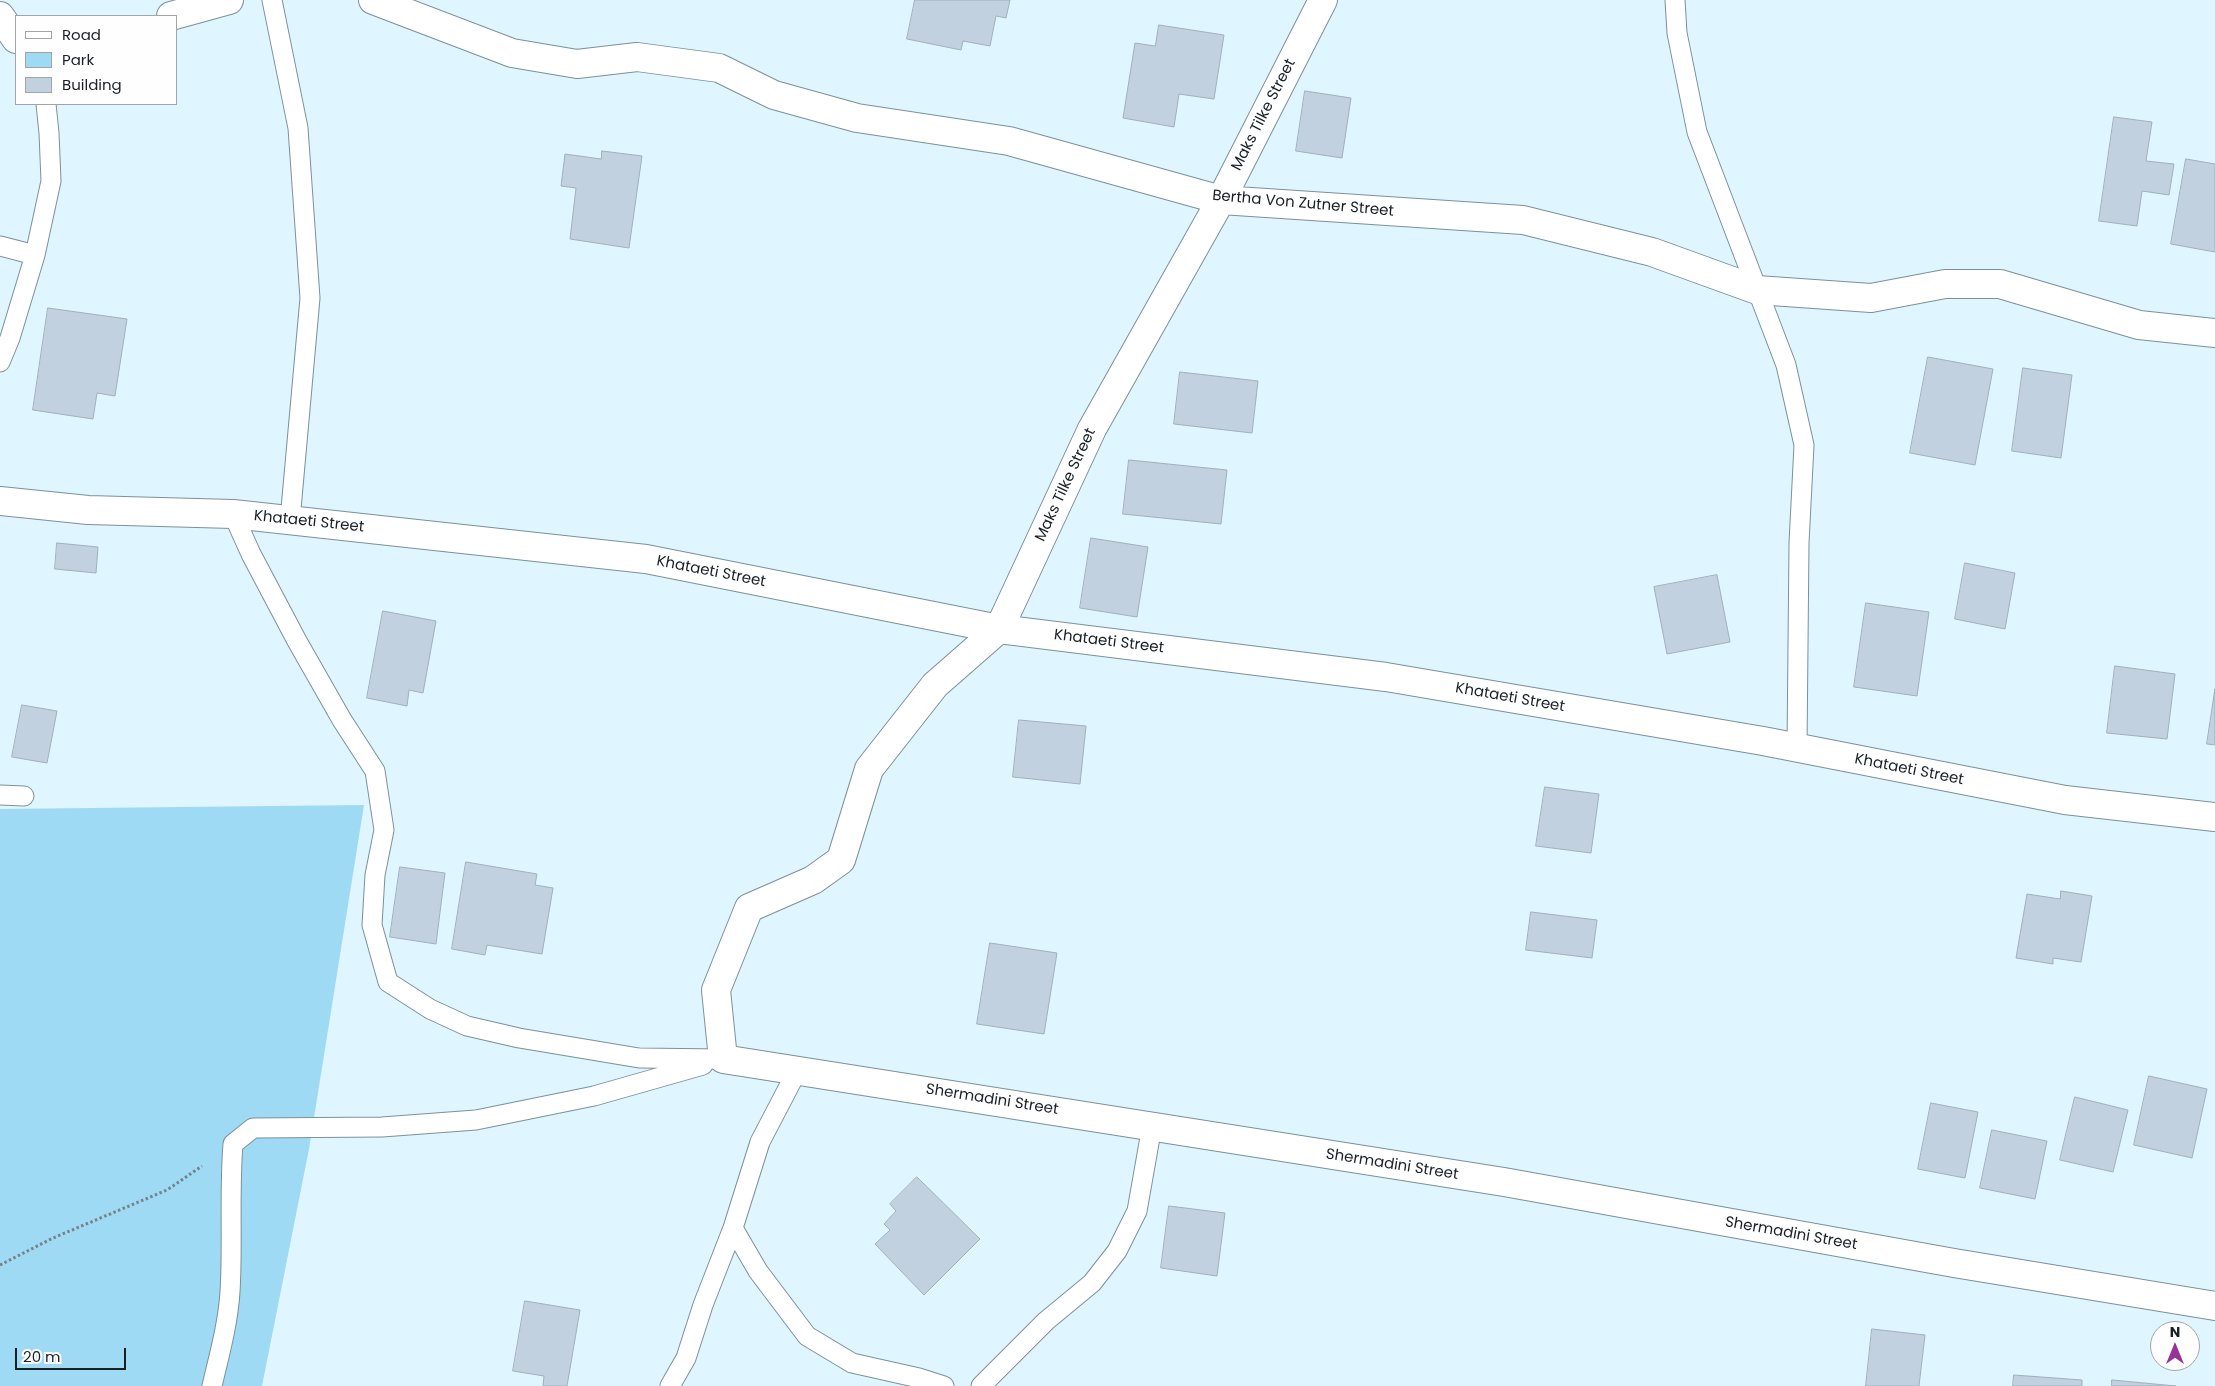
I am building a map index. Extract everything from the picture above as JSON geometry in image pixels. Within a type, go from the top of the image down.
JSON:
[{"type":"street","points":[[175,15],[229,0]]},
{"type":"street","name":"Bertha Von Zutner Street","points":[[373,0],[512,53],[577,64],[637,57],[719,68],[774,95],[857,118],[1009,142],[1221,200],[1523,220],[1652,252],[1757,290],[1871,298],[1945,284],[2000,284],[2139,325],[2215,333]]},
{"type":"street","name":"Maks Tilke Street","points":[[723,1059],[716,990],[749,908],[813,880],[841,860],[869,769],[935,685],[999,629],[1092,429],[1221,200],[1323,0]]},
{"type":"street","points":[[0,16],[15,38]]},
{"type":"street","name":"Khataeti Street","points":[[0,502],[88,510],[234,514],[646,559],[999,629],[1386,677],[1798,748],[2065,800],[2215,817]]},
{"type":"street","name":"Shermadini Street","points":[[723,1059],[1504,1182],[1954,1263],[2215,1306]]},
{"type":"lane","points":[[272,0],[298,128],[310,298],[290,520]]},
{"type":"lane","points":[[1675,0],[1677,33],[1697,132],[1786,365],[1804,445],[1799,542],[1798,748]]},
{"type":"lane","points":[[0,362],[10,338],[35,255],[51,181],[46,105]]},
{"type":"lane","points":[[0,246],[35,255]]},
{"type":"lane","points":[[234,514],[251,554],[296,641],[342,720],[375,771],[384,830],[375,875],[372,925],[388,982],[430,1009],[467,1026],[519,1038],[639,1058],[723,1059]]},
{"type":"lane","points":[[0,795],[24,796]]},
{"type":"lane","points":[[212,1386],[230,1296],[232,1246],[230,1181],[234,1144],[253,1128],[382,1127],[476,1120],[594,1096],[723,1059]]},
{"type":"lane","points":[[670,1386],[686,1358],[703,1305],[734,1228],[760,1142],[798,1071]]},
{"type":"lane","points":[[981,1386],[1046,1321],[1092,1283],[1117,1251],[1137,1211],[1152,1126]]},
{"type":"lane","points":[[734,1228],[758,1271],[807,1336],[852,1363],[919,1378],[944,1386]]},
{"type":"path","points":[[0,1265],[53,1238],[167,1190],[234,1144]]},
{"type":"green space","points":[[364,805],[309,1149],[262,1386],[0,1386],[0,809]]},
{"type":"building","points":[[915,0],[1010,0],[1006,18],[996,16],[990,46],[963,41],[961,50],[907,39]]},
{"type":"building","points":[[1159,25],[1224,35],[1214,99],[1179,94],[1174,127],[1123,118],[1135,43],[1155,46]]},
{"type":"building","points":[[1305,91],[1351,98],[1342,158],[1296,151]]},
{"type":"building","points":[[2114,117],[2152,122],[2146,161],[2174,164],[2169,195],[2142,191],[2137,226],[2099,221]]},
{"type":"building","points":[[602,151],[642,156],[629,248],[570,239],[576,188],[561,186],[565,154],[601,159]]},
{"type":"building","points":[[2186,159],[2215,164],[2215,252],[2171,244]]},
{"type":"building","points":[[48,308],[127,319],[115,396],[97,393],[93,419],[33,410]]},
{"type":"building","points":[[1928,357],[1993,369],[1975,465],[1910,453]]},
{"type":"building","points":[[2023,368],[2072,375],[2061,458],[2012,451]]},
{"type":"building","points":[[1180,372],[1258,381],[1252,433],[1174,424]]},
{"type":"building","points":[[1129,460],[1227,470],[1221,524],[1123,514]]},
{"type":"building","points":[[1091,538],[1148,547],[1137,617],[1080,608]]},
{"type":"building","points":[[57,543],[98,547],[96,573],[55,569]]},
{"type":"building","points":[[1965,563],[2015,573],[2005,629],[1955,619]]},
{"type":"building","points":[[1717,575],[1730,642],[1667,654],[1654,587]]},
{"type":"building","points":[[1866,603],[1929,612],[1917,696],[1854,687]]},
{"type":"building","points":[[383,611],[436,621],[423,693],[409,690],[407,706],[367,698]]},
{"type":"building","points":[[2115,666],[2175,674],[2167,739],[2107,733]]},
{"type":"building","points":[[2215,689],[2215,745],[2207,744]]},
{"type":"building","points":[[22,705],[57,711],[47,763],[12,757]]},
{"type":"building","points":[[1019,720],[1086,726],[1080,784],[1013,777]]},
{"type":"building","points":[[1545,787],[1599,794],[1591,853],[1536,846]]},
{"type":"building","points":[[466,862],[537,874],[535,885],[553,888],[542,954],[487,945],[485,955],[452,949]]},
{"type":"building","points":[[400,867],[445,873],[436,944],[390,937]]},
{"type":"building","points":[[2061,891],[2092,896],[2081,962],[2053,958],[2053,964],[2016,958],[2027,894],[2060,899]]},
{"type":"building","points":[[1531,912],[1597,920],[1592,958],[1526,950]]},
{"type":"building","points":[[990,943],[1057,953],[1044,1034],[977,1024]]},
{"type":"building","points":[[2149,1076],[2207,1089],[2192,1158],[2134,1145]]},
{"type":"building","points":[[2075,1097],[2128,1110],[2113,1172],[2060,1160]]},
{"type":"building","points":[[1931,1103],[1978,1112],[1965,1178],[1918,1169]]},
{"type":"building","points":[[1992,1130],[2047,1141],[2035,1199],[1980,1188]]},
{"type":"building","points":[[917,1177],[980,1239],[924,1295],[875,1244],[890,1230],[884,1224],[896,1211],[890,1204]]},
{"type":"building","points":[[1169,1206],[1225,1213],[1217,1276],[1161,1268]]},
{"type":"building","points":[[525,1301],[580,1310],[567,1386],[543,1386],[544,1376],[513,1371]]},
{"type":"building","points":[[1872,1329],[1925,1335],[1919,1386],[1866,1386]]},
{"type":"building","points":[[2014,1375],[2082,1380],[2082,1386],[2013,1386]]},
{"type":"building","points":[[2112,1380],[2176,1386],[2112,1386]]}]
